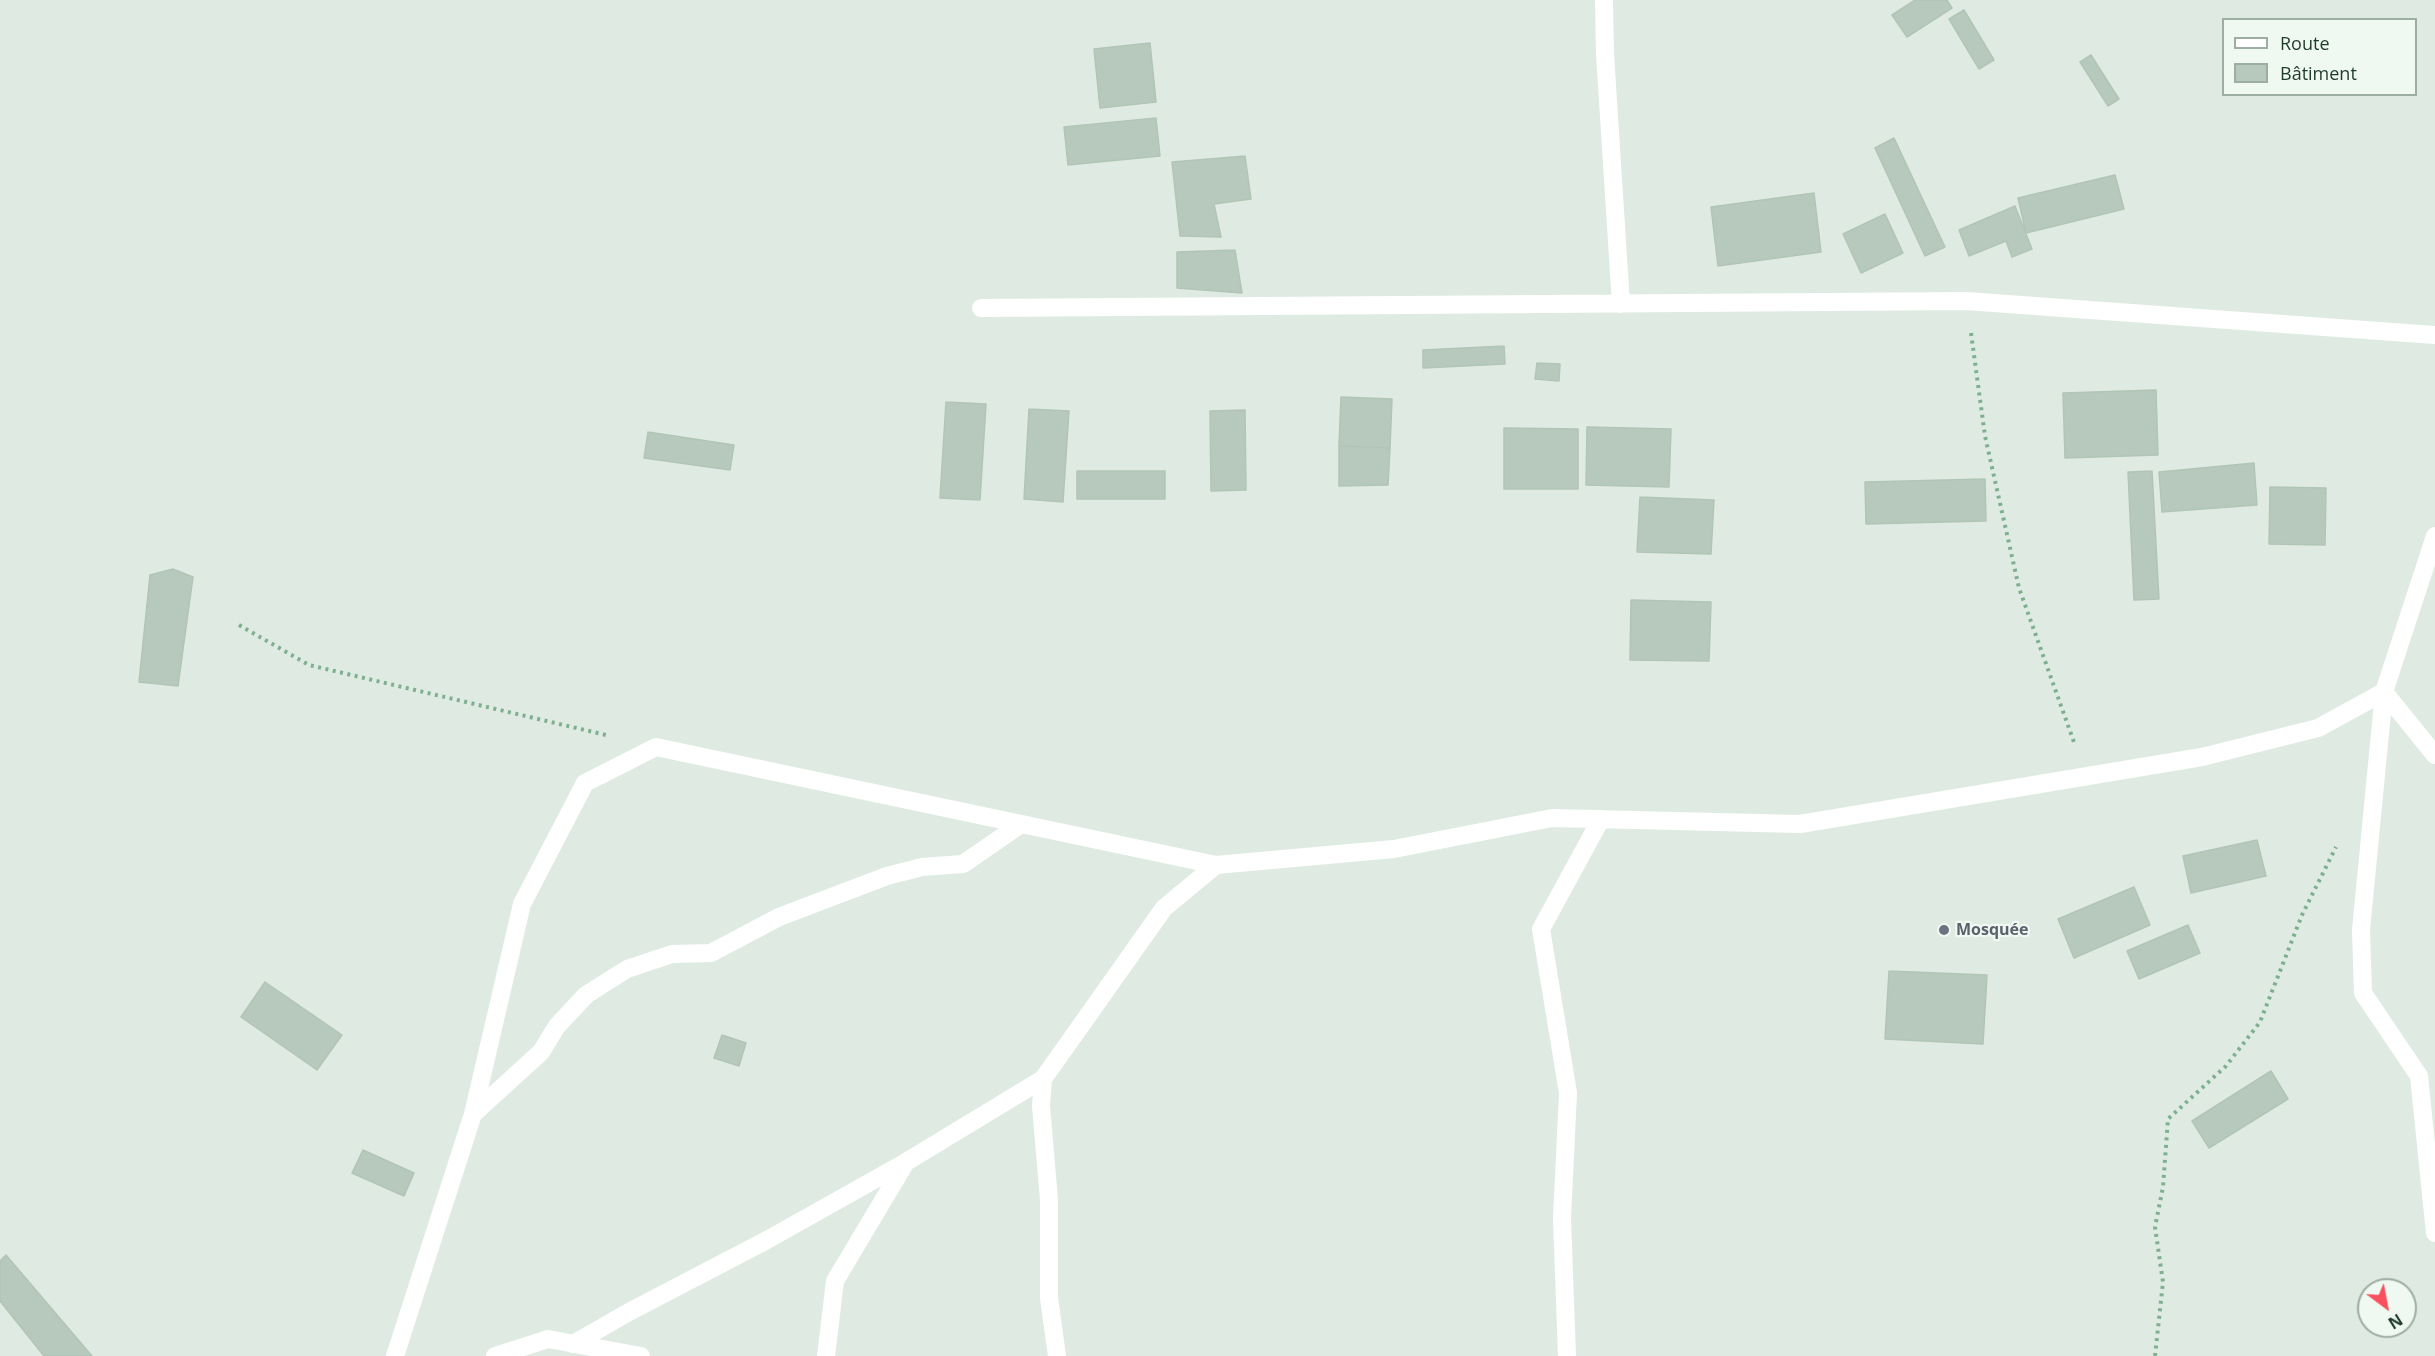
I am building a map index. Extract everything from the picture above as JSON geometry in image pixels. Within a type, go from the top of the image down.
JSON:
[{"type":"street","points":[[1604,0],[1605,54],[1621,304]]},
{"type":"street","points":[[981,308],[1966,301],[2435,335]]},
{"type":"street","points":[[2435,536],[2384,692],[2361,930],[2363,993],[2419,1076],[2435,1233]]},
{"type":"street","points":[[395,1356],[473,1114],[522,904],[585,783],[656,747],[1216,866],[1394,849],[1552,818],[1800,824],[2202,757],[2318,728],[2384,692]]},
{"type":"street","points":[[2384,692],[2435,755]]},
{"type":"street","points":[[1567,1356],[1562,1218],[1569,1093],[1541,929],[1601,819]]},
{"type":"street","points":[[473,1114],[541,1052],[557,1026],[586,995],[627,969],[672,954],[711,953],[779,917],[887,876],[922,867],[963,864],[1021,824]]},
{"type":"street","points":[[573,1344],[906,1162],[1043,1079],[1164,908],[1216,866]]},
{"type":"street","points":[[1043,1079],[1041,1106],[1048,1200],[1049,1298],[1057,1356]]},
{"type":"street","points":[[826,1356],[835,1281],[906,1162]]},
{"type":"street","points":[[495,1356],[548,1339],[642,1356]]},
{"type":"path","points":[[1966,301],[1985,436],[2019,588],[2087,777]]},
{"type":"path","points":[[239,625],[309,665],[656,747]]},
{"type":"path","points":[[2155,1356],[2163,1282],[2155,1227],[2163,1187],[2168,1119],[2226,1066],[2259,1022],[2302,915],[2340,839]]},
{"type":"building","points":[[1915,0],[1947,0],[1952,8],[1907,37],[1892,15]]},
{"type":"building","points":[[1964,10],[1994,60],[1979,69],[1949,19]]},
{"type":"building","points":[[1150,43],[1156,102],[1100,108],[1094,49]]},
{"type":"building","points":[[2091,55],[2119,99],[2108,106],[2080,62]]},
{"type":"building","points":[[1156,118],[1160,156],[1068,165],[1064,127]]},
{"type":"building","points":[[1894,138],[1945,247],[1925,256],[1875,148]]},
{"type":"building","points":[[1245,156],[1251,199],[1214,204],[1221,237],[1180,236],[1172,162]]},
{"type":"building","points":[[2115,175],[2124,209],[2026,233],[2018,198]]},
{"type":"building","points":[[1814,193],[1821,252],[1718,266],[1711,207]]},
{"type":"building","points":[[2015,206],[2032,249],[2012,257],[2006,241],[1969,256],[1959,230]]},
{"type":"building","points":[[1885,214],[1903,253],[1861,273],[1843,234]]},
{"type":"building","points":[[1235,250],[1242,293],[1177,288],[1177,252]]},
{"type":"building","points":[[1504,346],[1505,364],[1423,368],[1423,350]]},
{"type":"building","points":[[1537,363],[1560,364],[1559,381],[1535,379]]},
{"type":"building","points":[[2156,390],[2158,455],[2065,458],[2063,393]]},
{"type":"building","points":[[1341,397],[1392,399],[1390,448],[1339,446]]},
{"type":"building","points":[[946,402],[986,404],[980,500],[940,498]]},
{"type":"building","points":[[1029,409],[1069,411],[1063,502],[1024,499]]},
{"type":"building","points":[[1245,410],[1246,490],[1211,491],[1210,411]]},
{"type":"building","points":[[1587,427],[1671,429],[1669,487],[1586,485]]},
{"type":"building","points":[[1504,428],[1578,429],[1578,489],[1504,489]]},
{"type":"building","points":[[648,432],[734,445],[730,470],[644,458]]},
{"type":"building","points":[[1339,446],[1390,448],[1388,485],[1339,486]]},
{"type":"building","points":[[2254,463],[2257,505],[2162,512],[2159,472]]},
{"type":"building","points":[[1077,471],[1165,471],[1165,499],[1077,499]]},
{"type":"building","points":[[2152,471],[2159,599],[2134,600],[2128,472]]},
{"type":"building","points":[[1985,479],[1986,521],[1866,524],[1865,482]]},
{"type":"building","points":[[2270,487],[2326,488],[2325,545],[2269,544]]},
{"type":"building","points":[[1640,497],[1714,500],[1711,554],[1637,552]]},
{"type":"building","points":[[173,569],[193,577],[178,686],[139,682],[150,575]]},
{"type":"building","points":[[1631,600],[1711,602],[1709,661],[1630,660]]},
{"type":"building","points":[[2257,840],[2266,876],[2191,893],[2183,856]]},
{"type":"building","points":[[2134,887],[2150,925],[2074,958],[2058,919]]},
{"type":"building","points":[[2188,925],[2200,953],[2139,979],[2127,951]]},
{"type":"building","points":[[1889,971],[1987,975],[1983,1044],[1885,1039]]},
{"type":"building","points":[[265,982],[342,1035],[317,1070],[241,1017]]},
{"type":"building","points":[[722,1035],[746,1043],[739,1066],[714,1058]]},
{"type":"building","points":[[2271,1071],[2288,1099],[2209,1148],[2192,1121]]},
{"type":"building","points":[[363,1150],[414,1173],[404,1196],[352,1173]]},
{"type":"building","points":[[6,1255],[92,1356],[44,1356],[0,1301],[0,1261]]},
{"type":"place","name":"Mosquée","points":[[1944,930]]}]
